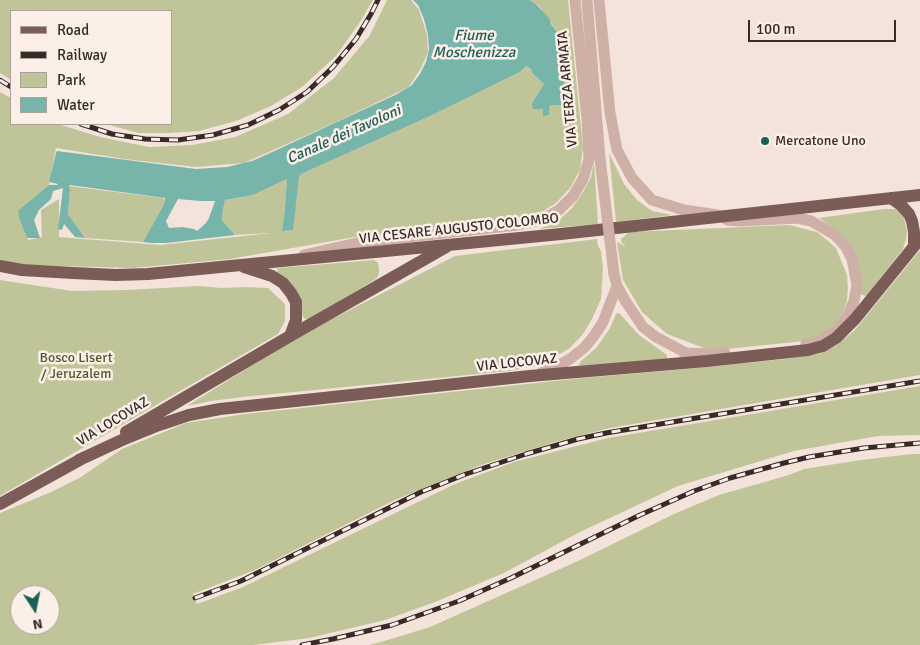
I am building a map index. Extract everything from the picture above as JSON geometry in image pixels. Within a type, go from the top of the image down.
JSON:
[{"type":"main road","name":"VIA CESARE AUGUSTO COLOMBO","points":[[0,266],[22,270],[116,275],[148,274],[450,245],[920,195]]},
{"type":"main road","points":[[890,198],[901,205],[908,214],[912,221],[917,242]]},
{"type":"main road","name":"VIA LOCOVAZ","points":[[79,460],[159,425],[189,415],[220,409],[530,376],[707,362],[799,351],[823,346],[836,338],[854,319],[917,242]]},
{"type":"main road","name":"VIA LOCOVAZ","points":[[0,504],[450,245]]},
{"type":"main road","points":[[237,265],[272,276],[283,283],[291,292],[296,302],[296,320],[290,336]]},
{"type":"street","name":"VIA TERZA ARMATA","points":[[278,261],[361,242],[518,225],[541,220],[559,210],[573,196],[583,179],[589,159],[587,119],[575,0]]},
{"type":"street","name":"VIA TERZA ARMATA","points":[[587,0],[600,158],[617,286],[644,327],[656,337],[684,353],[707,362]]},
{"type":"street","points":[[600,0],[610,113],[617,150],[632,178],[652,200],[684,210],[724,216]]},
{"type":"street","points":[[684,353],[713,354],[814,343],[837,330],[843,323],[854,301],[857,285],[852,258],[846,247],[835,234],[811,221],[796,218],[740,221],[704,218]]},
{"type":"street","points":[[530,376],[554,368],[584,348],[603,322],[617,286]]},
{"type":"green space","points":[[0,0],[373,0],[336,56],[302,87],[271,106],[236,121],[199,131],[138,133],[110,125],[172,125],[172,10],[10,10],[10,79],[0,73]]},
{"type":"green space","points":[[387,0],[411,0],[419,10],[427,35],[428,52],[409,87],[244,163],[196,167],[124,159],[56,148],[49,185],[19,211],[28,240],[42,237],[41,210],[59,199],[59,237],[160,245],[272,233],[235,235],[222,220],[225,200],[253,195],[287,179],[282,231],[292,230],[301,174],[426,118],[520,72],[526,66],[544,84],[532,103],[543,109],[544,115],[549,115],[550,104],[564,68],[559,34],[539,6],[530,0],[568,0],[583,147],[580,170],[570,188],[556,203],[537,215],[355,237],[230,259],[133,268],[24,266],[0,260],[0,92],[10,97],[10,125],[61,125],[100,137],[149,147],[192,145],[235,137],[288,114],[334,78],[370,35]]},
{"type":"green space","points":[[609,153],[624,184],[637,200],[652,211],[672,215],[616,222]]},
{"type":"green space","points":[[594,161],[598,224],[539,229],[557,222],[572,208],[591,177]]},
{"type":"green space","points":[[69,186],[163,198],[165,200],[143,242],[85,238],[68,214]]},
{"type":"green space","points":[[896,209],[903,214],[907,231],[906,239],[903,249],[866,296],[860,294],[860,285],[832,227],[819,218]]},
{"type":"green space","points":[[789,225],[817,232],[828,241],[836,248],[847,275],[847,301],[843,312],[834,324],[817,337],[804,341],[718,350],[704,348],[667,334],[642,312],[623,280],[617,242],[626,247],[621,239],[629,232]]},
{"type":"green space","points":[[597,239],[603,268],[601,299],[592,319],[583,334],[570,348],[536,366],[509,371],[243,397],[187,406],[299,336],[455,256]]},
{"type":"green space","points":[[920,250],[920,375],[610,428],[555,442],[481,465],[395,500],[255,570],[193,594],[197,604],[243,587],[455,484],[514,462],[608,438],[920,386],[920,435],[878,436],[794,451],[678,486],[578,533],[504,573],[435,602],[385,620],[309,638],[254,645],[0,645],[0,513],[49,493],[81,477],[122,449],[186,423],[245,414],[583,378],[785,359],[819,354],[835,346],[854,331]]},
{"type":"green space","points":[[374,260],[378,263],[379,269],[376,279],[309,319],[303,317],[277,270],[278,268]]},
{"type":"green space","name":"Bosco Lisert / Jeruzalem","points":[[0,280],[72,291],[199,286],[268,288],[285,304],[285,321],[278,334],[0,496]]},
{"type":"green space","points":[[619,313],[639,335],[667,355],[667,359],[579,366],[580,362],[597,347],[610,328],[616,314]]},
{"type":"green space","points":[[920,454],[920,645],[369,645],[430,627],[719,495],[804,469]]},
{"type":"water","name":"Fiume Moschenizza","points":[[413,0],[530,0],[549,18],[559,34],[564,68],[565,105],[550,105],[549,115],[543,116],[543,109],[533,109],[532,103],[544,84],[526,66],[520,72],[426,118],[301,174],[299,177],[293,230],[282,231],[287,179],[253,195],[225,200],[222,220],[235,235],[166,243],[143,242],[163,206],[165,198],[70,185],[68,214],[85,238],[75,237],[64,224],[62,230],[58,229],[63,188],[53,191],[51,199],[39,210],[34,220],[40,238],[27,238],[18,211],[49,185],[58,184],[49,182],[57,151],[196,169],[227,167],[252,161],[268,154],[411,86],[426,62],[429,49],[424,19],[418,5]],"holes":[[[178,199],[215,201],[209,218],[197,231],[182,227],[169,228],[166,221]]]},
{"type":"railway","points":[[84,125],[112,134],[145,139],[178,140],[213,135],[248,125],[279,110],[307,92],[333,67],[356,39],[378,0]]},
{"type":"railway","points":[[0,80],[10,86]]},
{"type":"railway","points":[[195,598],[241,581],[421,492],[466,474],[526,454],[606,433],[920,381]]},
{"type":"railway","points":[[302,645],[392,625],[459,601],[511,578],[640,515],[694,491],[730,478],[809,457],[864,448],[920,443]]},
{"type":"place","name":"Mercatone Uno","points":[[765,141]]},
{"type":"water label","name":"Canale dei Tavoloni","points":[[344,135]]}]
